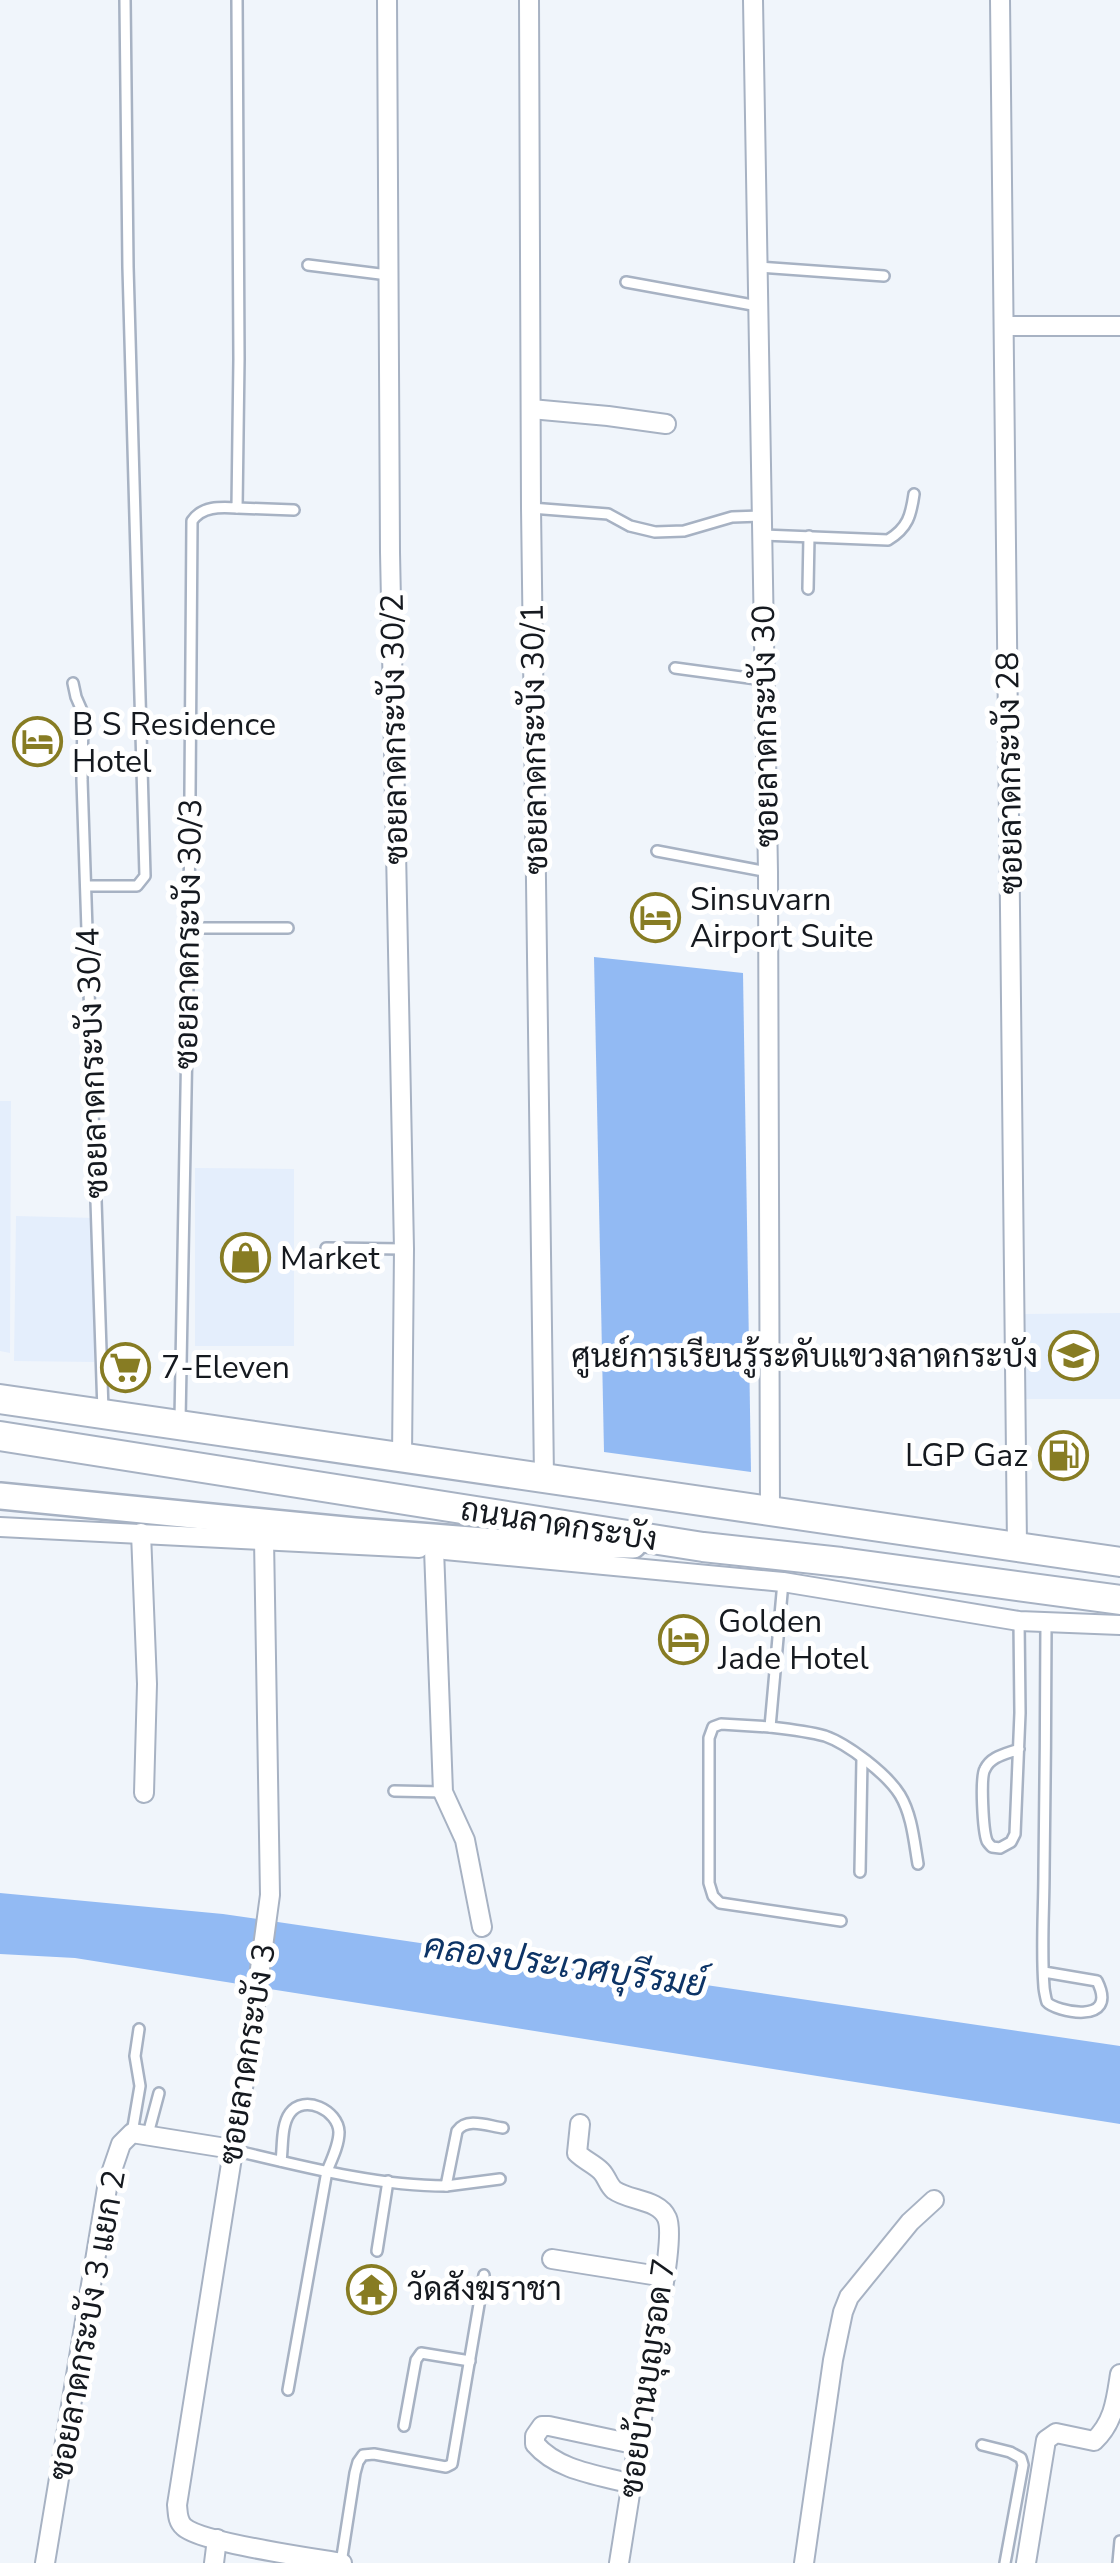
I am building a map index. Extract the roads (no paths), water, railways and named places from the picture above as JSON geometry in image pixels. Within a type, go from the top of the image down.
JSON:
[{"type":"main road","points":[[0,1387],[54,1406]]},
{"type":"main road","name":"ถนนลาดกระบัง","points":[[0,1399],[1120,1562]]},
{"type":"main road","name":"ถนนลาดกระบัง","points":[[0,1436],[704,1546],[1120,1600]]},
{"type":"main road","points":[[0,1496],[512,1543],[704,1546]]},
{"type":"street","name":"ซอยลาดกระบัง 30/2","points":[[387,0],[391,571],[404,1249],[402,1457]]},
{"type":"street","name":"ซอยลาดกระบัง 30/1","points":[[529,0],[544,1477]]},
{"type":"street","name":"ซอยลาดกระบัง 30","points":[[753,0],[768,872],[770,1511]]},
{"type":"street","name":"ซอยลาดกระบัง 28","points":[[1000,0],[1017,1546]]},
{"type":"street","points":[[1004,326],[1120,326]]},
{"type":"street","points":[[531,409],[666,424]]},
{"type":"street","points":[[0,1527],[434,1549],[784,1582],[1020,1620],[1120,1625]]},
{"type":"street","points":[[141,1534],[147,1684],[144,1793]]},
{"type":"street","name":"ซอยลาดกระบัง 3","points":[[218,2539],[182,2526],[178,2505],[270,1894],[264,1539]]},
{"type":"street","points":[[434,1549],[443,1792],[464,1840],[482,1928]]},
{"type":"street","name":"ซอยบ้านบุญรอด 7","points":[[580,2124],[576,2153],[600,2169],[617,2192],[654,2206],[667,2218],[669,2228],[665,2277],[619,2563]]},
{"type":"street","name":"ซอยลาดกระบัง 3 แยก 2","points":[[45,2563],[108,2182],[121,2144],[140,2134],[232,2149]]},
{"type":"street","points":[[804,2563],[843,2312],[849,2296],[910,2222],[934,2200]]},
{"type":"street","points":[[552,2260],[665,2277]]},
{"type":"street","points":[[1026,2563],[1046,2440],[1056,2433],[1094,2441],[1104,2432],[1114,2412],[1120,2374]]},
{"type":"street","points":[[632,2484],[566,2467],[542,2453],[534,2444],[535,2436],[542,2426],[550,2426],[638,2445]]},
{"type":"street","points":[[214,2563],[218,2539],[342,2563]]},
{"type":"lane","points":[[86,886],[137,886],[146,876],[128,267],[125,0]]},
{"type":"lane","points":[[237,0],[237,508],[294,510]]},
{"type":"lane","points":[[308,266],[388,275]]},
{"type":"lane","points":[[757,268],[884,276]]},
{"type":"lane","points":[[626,282],[758,306]]},
{"type":"lane","points":[[532,508],[608,514],[630,526],[654,532],[684,531],[732,516],[808,536],[888,540],[910,520],[914,494]]},
{"type":"lane","name":"ซอยลาดกระบัง 30/3","points":[[180,1424],[192,521],[205,510],[237,508]]},
{"type":"lane","points":[[808,536],[808,589]]},
{"type":"lane","points":[[675,668],[764,680]]},
{"type":"lane","name":"ซอยลาดกระบัง 30/4","points":[[73,682],[83,713],[103,1414]]},
{"type":"lane","points":[[657,850],[768,872]]},
{"type":"lane","points":[[189,928],[288,928]]},
{"type":"lane","points":[[326,1248],[404,1249]]},
{"type":"lane","points":[[770,1728],[784,1582]]},
{"type":"lane","points":[[1019,1749],[994,1758],[982,1775],[986,1840],[992,1847],[1000,1848],[1016,1834],[1019,1749],[1020,1620]]},
{"type":"lane","points":[[1044,1972],[1097,1981],[1101,1987],[1100,2008],[1096,2012],[1055,2008],[1047,2002],[1044,1990],[1044,1972],[1046,1620]]},
{"type":"lane","points":[[841,1922],[720,1903],[713,1896],[709,1882],[708,1809],[709,1738],[713,1727],[721,1724],[827,1736],[862,1758],[900,1794],[910,1820],[918,1864]]},
{"type":"lane","points":[[860,1872],[862,1758]]},
{"type":"lane","points":[[394,1791],[443,1792]]},
{"type":"lane","points":[[139,2029],[135,2056],[140,2086],[140,2134]]},
{"type":"lane","points":[[140,2134],[159,2093]]},
{"type":"lane","points":[[281,2161],[288,2118],[298,2106],[328,2111],[335,2118],[339,2129],[288,2390]]},
{"type":"lane","points":[[446,2186],[456,2131],[461,2125],[503,2128]]},
{"type":"lane","points":[[232,2149],[388,2181],[446,2186],[500,2179]]},
{"type":"lane","points":[[378,2251],[388,2181]]},
{"type":"lane","points":[[342,2563],[355,2473],[364,2455],[446,2467],[452,2464],[484,2275]]},
{"type":"lane","points":[[404,2426],[416,2360],[421,2353],[470,2361]]},
{"type":"lane","points":[[982,2446],[1010,2452],[1023,2465],[1005,2563]]},
{"type":"lane","points":[[1118,2563],[1120,2540]]},
{"type":"water","points":[[594,957],[743,973],[751,1472],[604,1452]]},
{"type":"water","name":"คลองประเวศบุรีรมย์","points":[[0,1893],[223,1914],[1120,2046],[1120,2124],[75,1958],[0,1954]]},
{"type":"place","name":"B S Residence Hotel","points":[[37,742]]},
{"type":"place","name":"Sinsuvarn Airport Suite","points":[[655,917]]},
{"type":"place","name":"Market","points":[[245,1258]]},
{"type":"place","name":"ศูนย์การเรียนรู้ระดับแขวงลาดกระบัง","points":[[1073,1356]]},
{"type":"place","name":"7-Eleven","points":[[126,1367]]},
{"type":"place","name":"LGP Gaz","points":[[1063,1455]]},
{"type":"place","name":"Golden Jade Hotel","points":[[683,1639]]},
{"type":"place","name":"วัดสังฆราชา","points":[[372,2289]]}]
